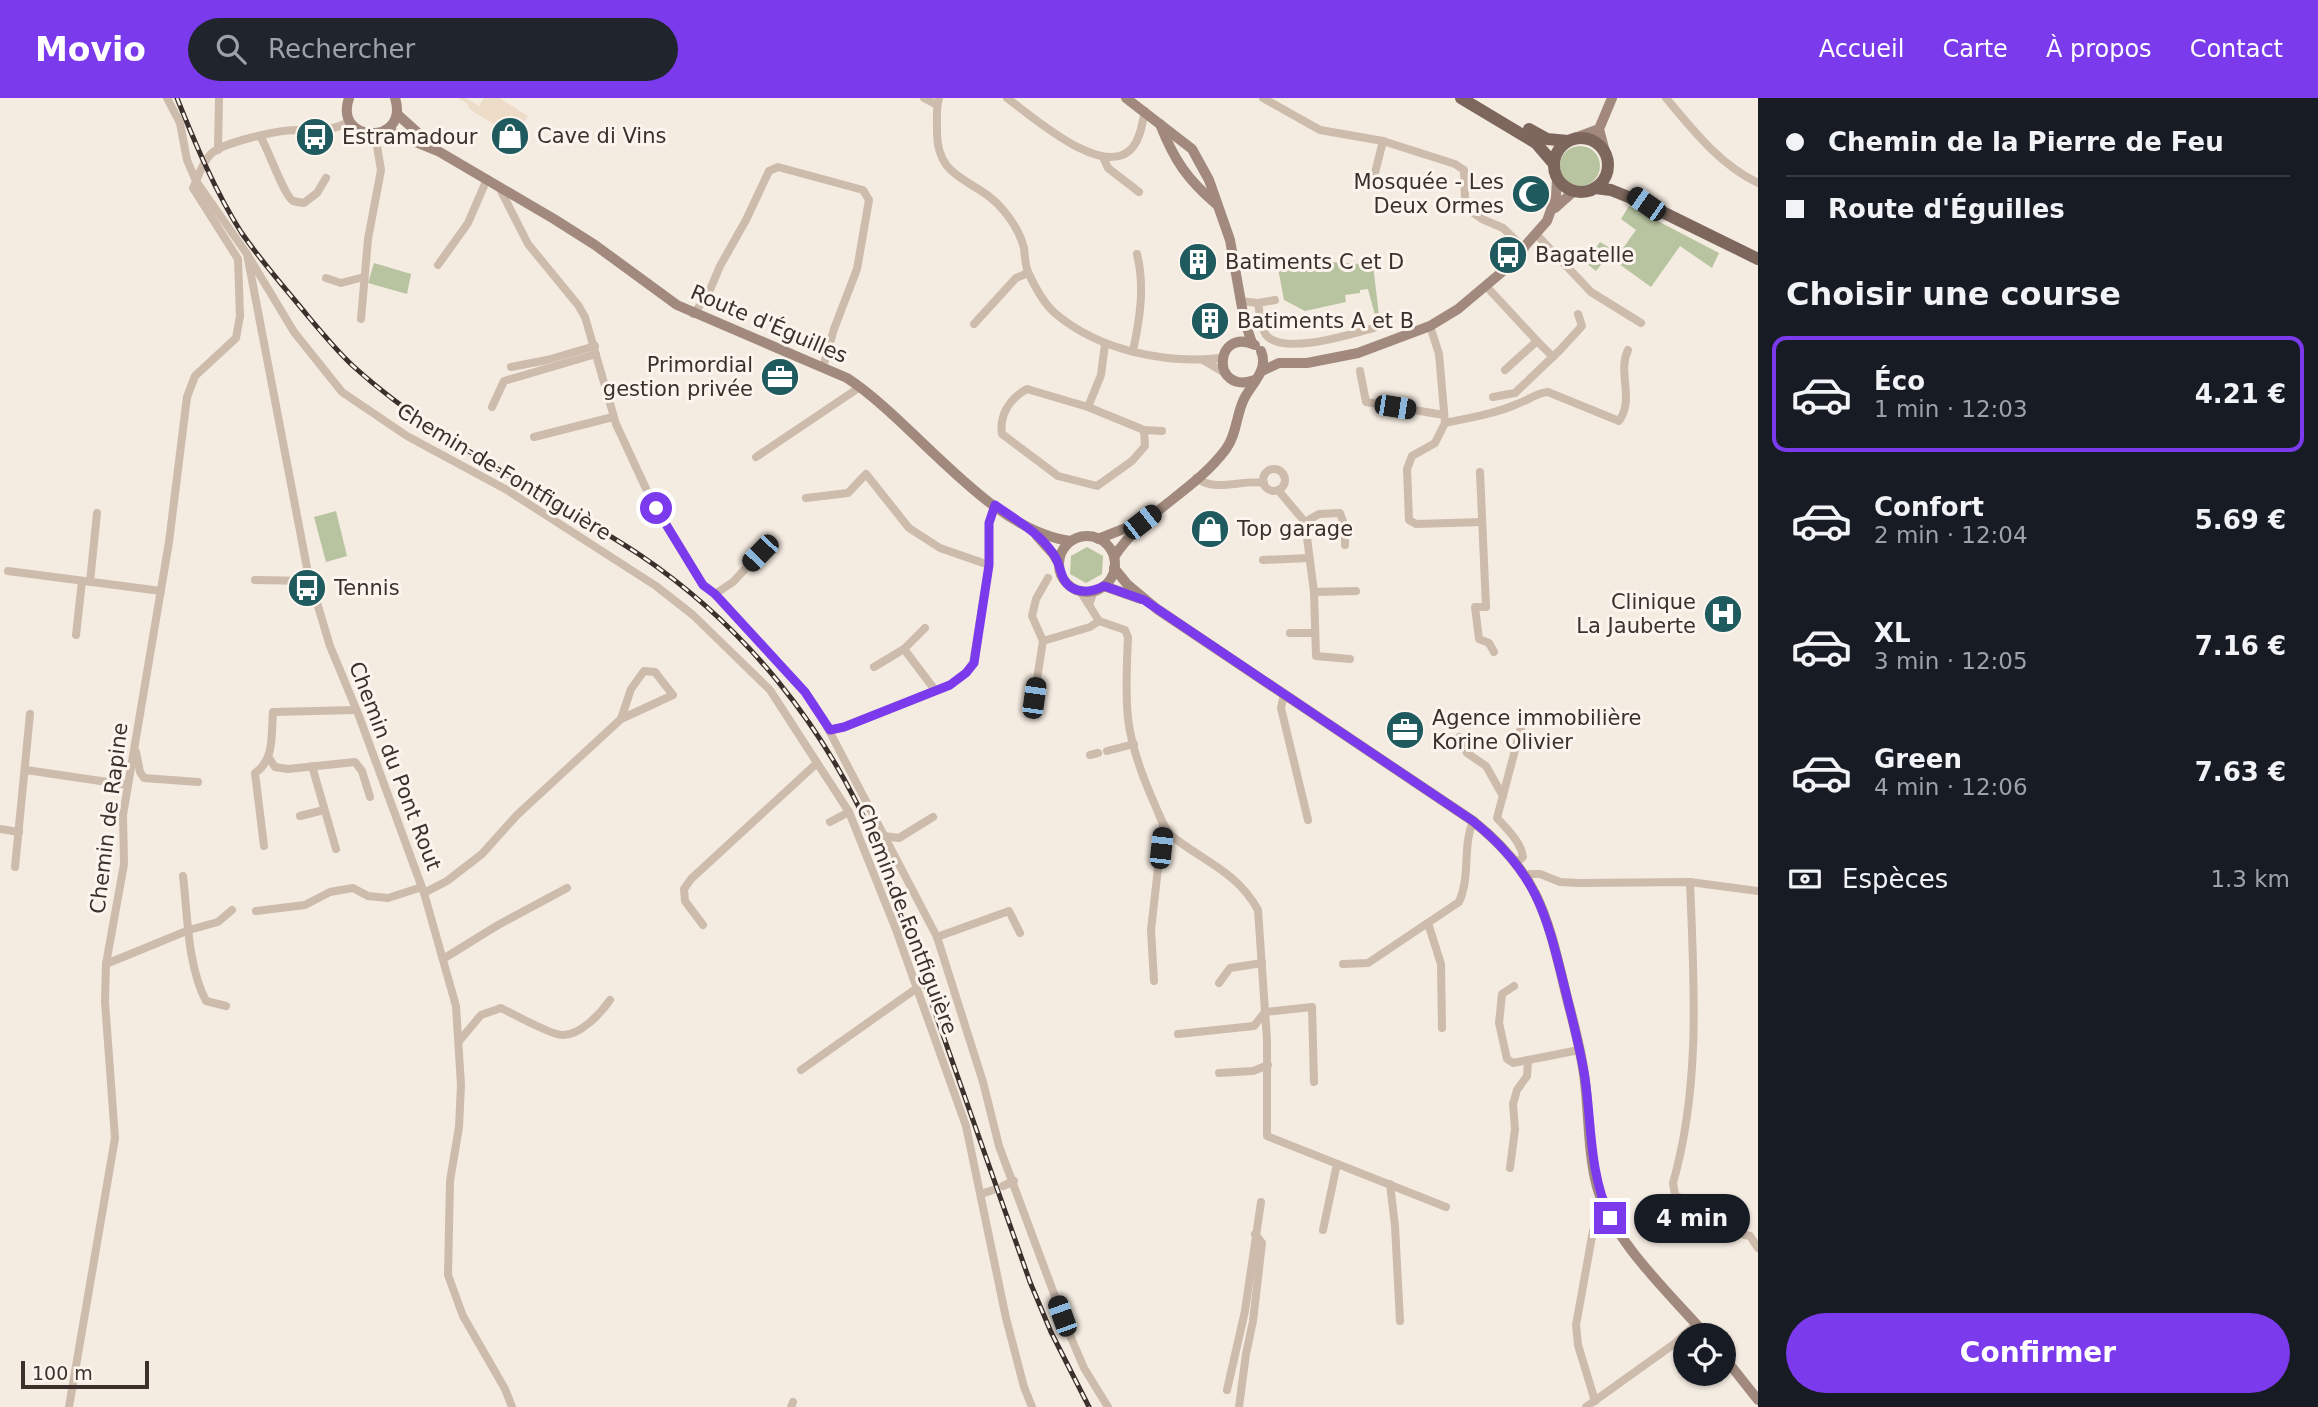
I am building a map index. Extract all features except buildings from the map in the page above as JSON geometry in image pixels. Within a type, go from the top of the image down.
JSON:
[{"type":"main road","points":[[1461,98],[1536,143],[1554,164]]},
{"type":"main road","points":[[1475,98],[1538,135],[1592,141],[1605,152],[1612,176],[1646,204]]},
{"type":"main road","points":[[1572,140],[1555,155],[1557,179],[1564,187],[1585,192],[1595,188],[1601,183],[1608,167]]},
{"type":"main road","points":[[1595,188],[1609,190],[1646,204],[1758,258]]},
{"type":"street","points":[[167,98],[180,123],[187,160],[196,181]]},
{"type":"street","points":[[218,150],[219,98]]},
{"type":"street","points":[[361,319],[368,239],[381,170],[381,132],[402,98]]},
{"type":"street","points":[[924,98],[938,101],[938,149],[943,163],[958,177],[980,188],[997,202],[1013,222],[1018,229],[1028,273],[1045,302],[1056,314],[1105,344],[1133,351],[1203,360],[1222,358]]},
{"type":"street","points":[[1007,98],[1083,151],[1103,158],[1120,157],[1132,148],[1140,135],[1145,111]]},
{"type":"street","points":[[1125,98],[1192,149],[1209,180],[1230,240],[1240,301],[1252,343],[1279,363]]},
{"type":"street","points":[[1263,98],[1320,130],[1383,141],[1444,160],[1464,170],[1465,198],[1469,210],[1503,228],[1525,249]]},
{"type":"street","points":[[1605,152],[1599,129],[1612,98]]},
{"type":"street","points":[[1666,98],[1698,136],[1737,170],[1758,183]]},
{"type":"street","points":[[196,181],[211,154],[218,150],[282,131],[325,131],[350,121],[347,100]]},
{"type":"street","name":"Route d'Éguilles","points":[[396,107],[438,150]]},
{"type":"street","name":"Route d'Éguilles","points":[[350,121],[361,132],[381,132],[438,150],[575,232],[656,291],[694,314],[823,367],[860,387],[963,480],[995,505],[1033,531],[1055,540],[1071,541]]},
{"type":"street","points":[[1159,122],[1171,153],[1184,173],[1218,205]]},
{"type":"street","points":[[1572,140],[1599,129]]},
{"type":"street","points":[[260,136],[268,147],[287,195],[293,201],[304,203],[317,193],[327,178]]},
{"type":"street","points":[[1372,185],[1383,141]]},
{"type":"street","points":[[1103,158],[1108,168],[1139,192]]},
{"type":"street","points":[[694,314],[707,297],[769,171],[778,167],[863,190],[869,200],[857,269],[823,367]]},
{"type":"street","points":[[438,265],[468,223],[487,179]]},
{"type":"street","points":[[1553,210],[1557,179]]},
{"type":"street","name":"Chemin du Pont Rout","points":[[196,181],[247,254],[310,581],[330,646],[423,890],[456,1006],[460,1040],[460,1116],[450,1181],[448,1275],[463,1316],[505,1389],[512,1407]]},
{"type":"street","name":"Chemin de Rapine","points":[[69,1407],[116,1138],[105,1002],[106,964],[124,864],[123,815],[161,592],[187,397],[195,376],[236,338],[240,316],[238,259],[193,188],[196,181]]},
{"type":"street","points":[[499,187],[528,244],[585,317],[613,417],[656,508],[703,585],[715,594],[805,692],[830,730],[937,937],[983,1082],[999,1146],[1066,1326],[1084,1368],[1108,1407]]},
{"type":"street","points":[[1203,360],[1237,382],[1246,383],[1279,363],[1322,360],[1358,353],[1430,326],[1458,309],[1486,286],[1525,249],[1553,210],[1574,191]]},
{"type":"street","points":[[1536,234],[1591,292],[1641,323]]},
{"type":"street","name":"Chemin de Fontfiguière","points":[[247,254],[294,332],[342,392],[407,436],[507,490],[656,586],[684,608],[770,690],[849,812],[917,988],[966,1126],[1006,1318],[1032,1407]]},
{"type":"street","points":[[1133,351],[1142,295],[1137,254]]},
{"type":"street","points":[[974,324],[1016,278],[1028,273]]},
{"type":"street","points":[[326,278],[341,283],[364,277]]},
{"type":"street","points":[[1486,286],[1553,356]]},
{"type":"street","points":[[1240,301],[1258,303],[1275,300]]},
{"type":"street","points":[[1258,303],[1267,337],[1278,342],[1318,341],[1374,328]]},
{"type":"street","points":[[1493,397],[1516,393],[1582,326],[1578,314]]},
{"type":"street","points":[[1225,373],[1222,358],[1233,343],[1244,319]]},
{"type":"street","points":[[1430,326],[1439,354],[1444,419],[1435,443],[1412,456],[1406,469],[1409,520],[1416,524],[1482,522]]},
{"type":"street","points":[[1318,341],[1322,360]]},
{"type":"street","points":[[1505,370],[1537,341]]},
{"type":"street","points":[[1233,343],[1252,343]]},
{"type":"street","points":[[1088,407],[1101,375],[1105,344]]},
{"type":"street","points":[[511,367],[596,350]]},
{"type":"street","points":[[492,407],[504,382],[596,350]]},
{"type":"street","points":[[1360,371],[1366,402],[1444,419],[1492,412],[1517,404],[1537,393],[1549,392],[1619,421],[1627,401],[1623,361],[1628,350]]},
{"type":"street","points":[[1089,605],[1099,589],[1111,578],[1114,562],[1142,522],[1196,478],[1227,448],[1237,425],[1242,402],[1258,375],[1264,358],[1261,351]]},
{"type":"street","points":[[1237,382],[1242,402]]},
{"type":"street","points":[[756,457],[860,387]]},
{"type":"street","points":[[1144,430],[1145,446],[1132,461],[1097,486],[1058,476],[1002,434],[1000,424],[1006,408],[1018,394],[1027,389],[1088,407],[1144,430],[1162,431]]},
{"type":"street","points":[[534,437],[613,417]]},
{"type":"street","points":[[1252,481],[1272,470],[1279,471],[1284,475],[1286,497]]},
{"type":"street","points":[[1480,472],[1486,607],[1475,607],[1476,626],[1479,639],[1489,643],[1494,652]]},
{"type":"street","points":[[1266,473],[1264,483],[1268,489],[1278,490],[1286,497],[1305,522],[1314,592],[1316,656],[1350,659]]},
{"type":"street","points":[[806,498],[848,493],[866,474],[909,528],[940,548],[989,565]]},
{"type":"street","points":[[1196,478],[1212,486],[1252,481],[1264,483]]},
{"type":"street","points":[[1278,490],[1285,482]]},
{"type":"street","points":[[830,730],[844,727],[950,685],[974,663],[989,565],[989,523],[995,505]]},
{"type":"street","points":[[76,635],[97,513]]},
{"type":"street","points":[[1305,522],[1319,514],[1340,513],[1345,527],[1345,545]]},
{"type":"street","points":[[1098,539],[1142,522]]},
{"type":"street","name":"Route d'Éguilles","points":[[1033,531],[1059,564]]},
{"type":"street","points":[[1446,1207],[1267,1136],[1268,1065],[1258,910],[1237,882],[1202,855],[1171,836],[1163,824],[1142,771],[1128,720],[1128,637],[1125,630],[1098,621],[1080,591],[1067,584],[1059,564],[1062,551],[1071,541],[1084,537],[1105,543],[1114,562],[1144,600],[1473,821],[1516,863],[1527,877],[1550,927],[1585,1079],[1594,1169],[1603,1203],[1622,1238],[1695,1323]]},
{"type":"street","points":[[715,594],[733,582],[760,553]]},
{"type":"street","points":[[1263,560],[1309,558]]},
{"type":"street","points":[[8,571],[161,592]]},
{"type":"street","points":[[1034,698],[1043,641],[1032,616],[1048,578]]},
{"type":"street","points":[[255,580],[310,581]]},
{"type":"street","points":[[1080,591],[1099,589],[1144,600]]},
{"type":"street","points":[[1314,592],[1356,592]]},
{"type":"street","points":[[1043,641],[1090,627],[1098,621]]},
{"type":"street","points":[[874,667],[904,649],[925,628]]},
{"type":"street","points":[[1290,633],[1315,633]]},
{"type":"street","points":[[904,649],[935,690]]},
{"type":"street","points":[[256,911],[305,905],[330,892],[353,888],[368,896],[388,898],[447,881],[482,853],[517,815],[621,719],[673,695],[655,672],[644,671],[631,689],[621,719]]},
{"type":"street","points":[[1284,694],[1281,708],[1308,820]]},
{"type":"street","points":[[264,846],[255,773],[264,767],[269,758],[273,712],[356,709]]},
{"type":"street","points":[[15,867],[30,715]]},
{"type":"street","points":[[1516,863],[1522,857],[1522,851],[1497,818],[1523,720]]},
{"type":"street","points":[[1459,737],[1467,752],[1486,766],[1503,796]]},
{"type":"street","points":[[1098,753],[1134,744]]},
{"type":"street","points":[[135,746],[140,772],[144,778],[198,782]]},
{"type":"street","points":[[269,758],[275,767],[288,769],[355,762],[362,771],[370,797]]},
{"type":"street","points":[[703,925],[685,901],[684,889],[691,878],[817,763]]},
{"type":"street","points":[[312,766],[335,849]]},
{"type":"street","points":[[26,770],[128,785]]},
{"type":"street","points":[[300,816],[324,810]]},
{"type":"street","points":[[830,822],[849,812]]},
{"type":"street","points":[[884,836],[899,838],[933,817]]},
{"type":"street","points":[[1343,964],[1368,963],[1459,902],[1465,888],[1467,836],[1473,821]]},
{"type":"street","points":[[1154,981],[1151,930],[1163,824]]},
{"type":"street","points":[[0,829],[19,832]]},
{"type":"street","points":[[1527,877],[1530,874],[1539,874],[1560,882],[1579,883],[1690,882],[1758,891]]},
{"type":"street","points":[[183,876],[198,986],[206,1001],[226,1006]]},
{"type":"street","points":[[1690,882],[1695,1004],[1691,1094],[1673,1183],[1675,1195],[1689,1203],[1693,1223],[1750,1236],[1758,1248]]},
{"type":"street","points":[[443,959],[498,925],[567,888]]},
{"type":"street","points":[[106,964],[189,930],[218,922],[232,910]]},
{"type":"street","points":[[937,937],[1009,911],[1020,933]]},
{"type":"street","points":[[1427,923],[1441,964],[1442,1028]]},
{"type":"street","points":[[1219,983],[1230,968],[1262,963]]},
{"type":"street","points":[[1514,986],[1502,994],[1499,1023],[1507,1059],[1513,1063],[1579,1050]]},
{"type":"street","points":[[801,1070],[917,988]]},
{"type":"street","points":[[460,1040],[481,1015],[501,1008],[561,1035],[574,1033],[601,1012],[610,1000]]},
{"type":"street","points":[[1178,1034],[1254,1026],[1265,1012],[1312,1007],[1314,1082]]},
{"type":"street","points":[[1510,1168],[1515,1129],[1513,1104],[1517,1090],[1527,1076],[1528,1059]]},
{"type":"street","points":[[1219,1073],[1253,1071],[1268,1065]]},
{"type":"street","points":[[1323,1230],[1337,1164]]},
{"type":"street","points":[[1003,1186],[1014,1181]]},
{"type":"street","points":[[1390,1184],[1400,1321]]},
{"type":"street","points":[[981,1194],[993,1190]]},
{"type":"street","points":[[1227,1390],[1245,1311],[1261,1202]]},
{"type":"street","points":[[1593,1231],[1576,1325],[1578,1345],[1595,1401]]},
{"type":"street","points":[[1239,1407],[1262,1243],[1255,1234]]},
{"type":"street","points":[[1586,1407],[1673,1345]]},
{"type":"street","points":[[1736,1372],[1758,1400]]},
{"type":"green space","points":[[1580,146],[1594,152],[1600,166],[1594,180],[1580,186],[1566,180],[1560,166],[1566,152]]},
{"type":"green space","points":[[1629,206],[1719,253],[1712,268],[1680,246],[1651,287],[1608,256],[1596,271],[1585,262],[1600,242],[1610,248],[1613,245],[1621,251],[1636,230],[1621,219]]},
{"type":"green space","points":[[1276,258],[1373,265],[1379,315],[1375,315],[1368,289],[1345,295],[1346,302],[1305,311],[1284,300]]},
{"type":"green space","points":[[374,263],[411,274],[407,294],[368,283]]},
{"type":"green space","points":[[336,511],[347,556],[326,562],[314,517]]},
{"type":"green space","points":[[1087,547],[1103,556],[1102,574],[1086,583],[1070,574],[1071,556]]},
{"type":"shaded area","points":[[458,98],[466,98],[479,106],[484,98],[499,98],[528,116],[516,137],[472,111],[468,104]]},
{"type":"railway","points":[[177,98],[214,183],[241,232],[281,284],[347,360],[420,419],[492,466],[604,532],[678,583],[714,613],[747,646],[806,719],[832,758],[875,842],[1030,1282],[1051,1332],[1089,1407]]},
{"type":"place","name":"Cave di Vins","points":[[510,136]]},
{"type":"place","name":"Estramadour","points":[[315,137]]},
{"type":"place","name":"Mosquée - Les Deux Ormes","points":[[1531,194]]},
{"type":"place","name":"Bagatelle","points":[[1508,255]]},
{"type":"place","name":"Batiments C et D","points":[[1198,262]]},
{"type":"place","name":"Batiments A et B","points":[[1210,321]]},
{"type":"place","name":"Primordial gestion privée","points":[[780,377]]},
{"type":"place","name":"Top garage","points":[[1210,529]]},
{"type":"place","name":"Tennis","points":[[307,588]]},
{"type":"place","name":"Clinique La Jauberte","points":[[1723,614]]},
{"type":"place","name":"Agence immobilière Korine Olivier","points":[[1405,730]]},
{"type":"route","points":[[656,508],[703,585],[715,594],[784,667],[805,692],[830,730],[844,727],[950,685],[974,663],[989,565],[989,523],[995,505],[1033,531],[1054,555],[1063,578],[1073,589],[1094,591],[1104,586],[1144,600],[1473,821],[1503,848],[1527,877],[1550,927],[1585,1079],[1597,1187],[1610,1218]]}]
